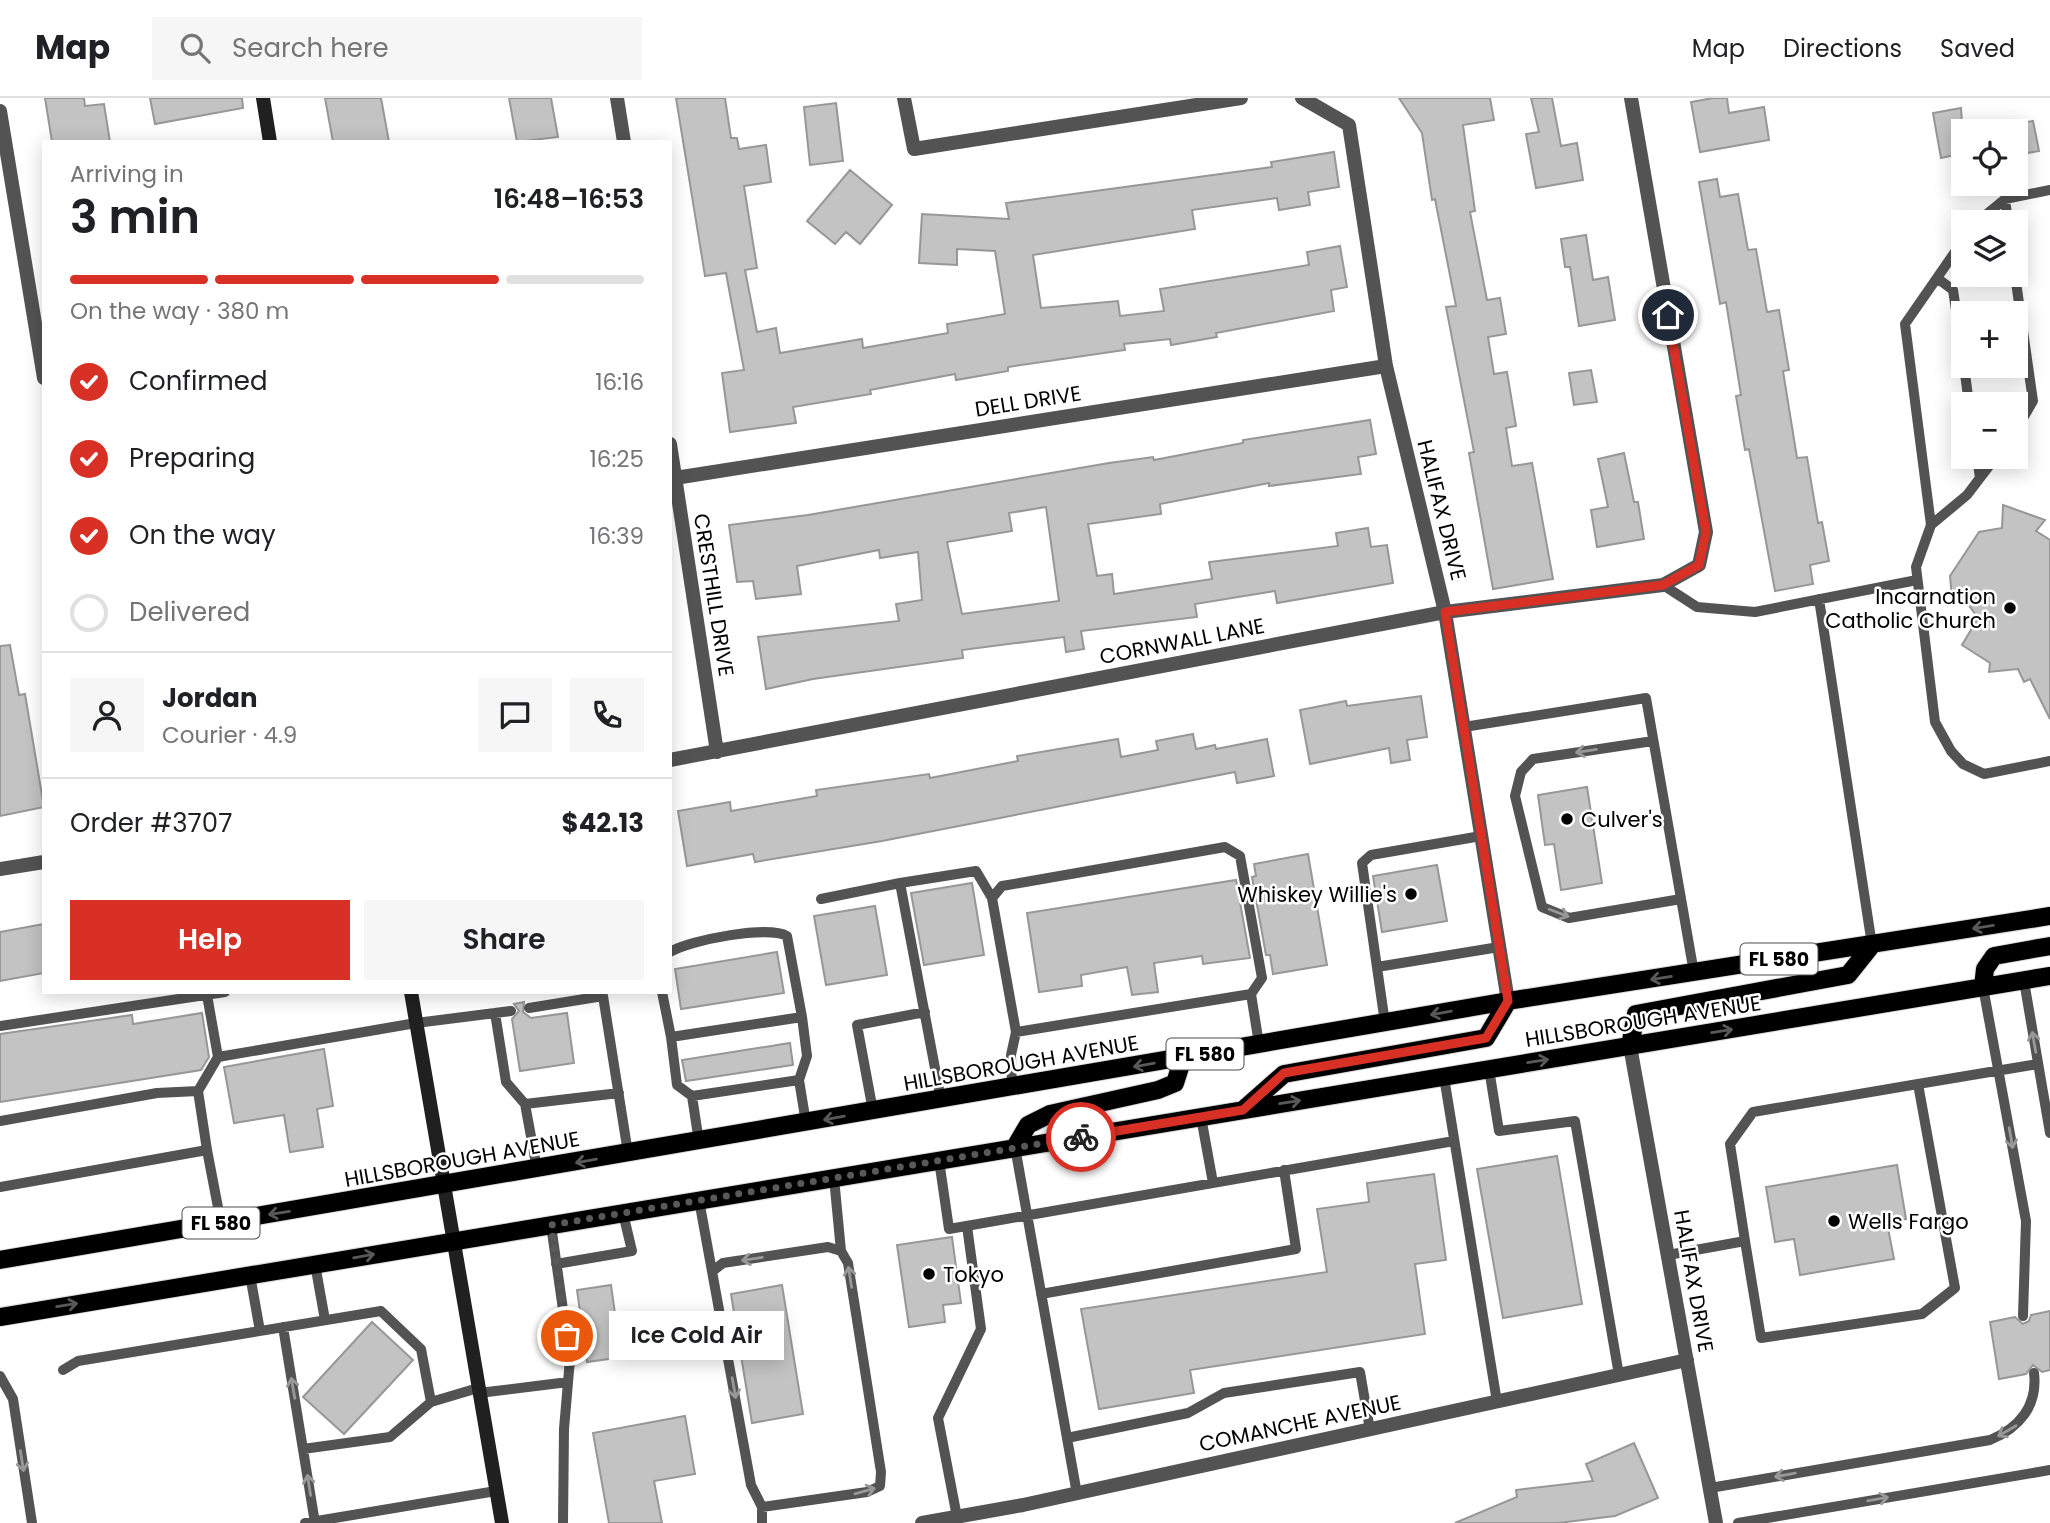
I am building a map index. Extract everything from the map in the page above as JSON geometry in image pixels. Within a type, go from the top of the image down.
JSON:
[{"type":"main road","name":"HILLSBOROUGH AVENUE","points":[[0,1260],[1508,1001],[2050,916]]},
{"type":"main road","points":[[1630,1046],[1636,1014],[1847,975],[1872,945]]},
{"type":"main road","points":[[1983,987],[1984,969],[1994,956],[2050,946]]},
{"type":"main road","name":"HILLSBOROUGH AVENUE","points":[[0,1317],[2050,976]]},
{"type":"main road","points":[[1243,1110],[1284,1073],[1486,1038],[1508,1001]]},
{"type":"main road","points":[[1016,1147],[1028,1125],[1050,1114],[1158,1090],[1175,1083],[1183,1058]]},
{"type":"street","points":[[263,98],[270,140]]},
{"type":"street","points":[[617,98],[624,140]]},
{"type":"street","points":[[904,98],[914,149],[1241,98]]},
{"type":"street","name":"HALIFAX DRIVE","points":[[1302,98],[1349,125],[1386,366],[1445,612],[1508,1001]]},
{"type":"street","name":"CORNWALL LANE","points":[[672,760],[1445,612],[1663,585],[1699,565],[1706,532],[1631,98]]},
{"type":"street","points":[[0,111],[42,366]]},
{"type":"street","name":"DELL DRIVE","points":[[676,478],[1386,366]]},
{"type":"street","name":"CRESTHILL DRIVE","points":[[672,455],[717,752]]},
{"type":"street","points":[[0,869],[42,862]]},
{"type":"street","points":[[411,994],[502,1523]]},
{"type":"street","name":"HALIFAX DRIVE","points":[[1630,1046],[1716,1523]]},
{"type":"street","name":"COMANCHE AVENUE","points":[[922,1523],[1077,1494],[1687,1360]]},
{"type":"lane","points":[[1992,210],[2005,199],[2050,190]]},
{"type":"lane","points":[[2005,199],[2006,210]]},
{"type":"lane","points":[[1951,258],[1905,324],[1931,525],[1916,567],[1934,722],[1951,751],[1963,764],[1984,774],[2050,761]]},
{"type":"lane","points":[[1937,278],[1953,289],[1955,301]]},
{"type":"lane","points":[[2017,287],[2033,401],[2028,410]]},
{"type":"lane","points":[[1979,469],[1980,478]]},
{"type":"lane","points":[[1931,525],[1967,495],[1987,469]]},
{"type":"lane","points":[[1663,585],[1697,607],[1755,612],[1917,580]]},
{"type":"lane","points":[[1819,599],[1872,945]]},
{"type":"lane","points":[[1464,727],[1646,698],[1694,973]]},
{"type":"lane","points":[[1653,741],[1533,760],[1521,772],[1515,796],[1542,907],[1569,918],[1681,899]]},
{"type":"lane","points":[[1385,1023],[1362,863],[1371,855],[1482,836]]},
{"type":"lane","points":[[992,898],[1002,886],[1225,847],[1240,856],[1262,978],[1251,994],[1259,1044]]},
{"type":"lane","points":[[821,899],[976,871],[992,898],[1016,1032],[1011,1055],[1012,1088]]},
{"type":"lane","points":[[900,883],[941,1100]]},
{"type":"lane","points":[[672,952],[761,931],[778,931],[787,936],[807,1056],[799,1080],[806,1123]]},
{"type":"lane","points":[[1377,967],[1499,947]]},
{"type":"lane","points":[[2024,981],[2050,1133]]},
{"type":"lane","points":[[1983,987],[2026,1220],[2024,1316]]},
{"type":"lane","points":[[0,1026],[213,994]]},
{"type":"lane","points":[[662,994],[677,1085],[692,1096],[799,1080]]},
{"type":"lane","points":[[1016,1032],[1251,994]]},
{"type":"lane","points":[[207,995],[218,1057],[198,1091],[222,1223]]},
{"type":"lane","points":[[530,1008],[603,996],[628,1153]]},
{"type":"lane","points":[[218,1057],[416,1023],[511,1011]]},
{"type":"lane","points":[[873,1111],[857,1025],[925,1012]]},
{"type":"lane","points":[[495,1013],[506,1082],[525,1104],[537,1169]]},
{"type":"lane","points":[[671,1037],[802,1017]]},
{"type":"lane","points":[[1918,1084],[1955,1288],[1922,1314],[1761,1338],[1730,1144],[1753,1112],[2000,1070],[2038,1064]]},
{"type":"lane","points":[[1489,1069],[1499,1131],[1575,1121],[1619,1375]]},
{"type":"lane","points":[[1444,1077],[1497,1402]]},
{"type":"lane","points":[[0,1121],[157,1093],[198,1091]]},
{"type":"lane","points":[[525,1104],[619,1093]]},
{"type":"lane","points":[[692,1096],[699,1142]]},
{"type":"lane","points":[[1201,1117],[1213,1183]]},
{"type":"lane","points":[[939,1160],[949,1229],[1454,1141]]},
{"type":"lane","points":[[1016,1147],[1077,1494]]},
{"type":"lane","points":[[0,1187],[207,1150]]},
{"type":"lane","points":[[1041,1294],[1296,1250],[1284,1170]]},
{"type":"lane","points":[[762,1507],[867,1492],[880,1486],[881,1472],[848,1264],[841,1251],[834,1178]]},
{"type":"lane","points":[[699,1200],[714,1270],[751,1485],[762,1507],[762,1523]]},
{"type":"lane","points":[[556,1264],[632,1251],[623,1213]]},
{"type":"lane","points":[[551,1225],[570,1359],[563,1523]]},
{"type":"lane","points":[[957,1517],[938,1418],[981,1329],[967,1226]]},
{"type":"lane","points":[[1668,1255],[1745,1241]]},
{"type":"lane","points":[[714,1270],[723,1263],[828,1247],[841,1251]]},
{"type":"lane","points":[[315,1264],[325,1320]]},
{"type":"lane","points":[[250,1275],[260,1331]]},
{"type":"lane","points":[[64,1370],[78,1361],[381,1311],[421,1349],[430,1402]]},
{"type":"lane","points":[[283,1327],[312,1522],[496,1491]]},
{"type":"lane","points":[[1067,1438],[1188,1413],[1224,1393],[1360,1372],[1370,1430]]},
{"type":"lane","points":[[1710,1488],[1990,1440],[2009,1432],[2022,1422],[2031,1400],[2034,1373]]},
{"type":"lane","points":[[0,1376],[13,1399],[32,1523]]},
{"type":"lane","points":[[303,1449],[390,1437],[430,1402],[479,1391],[568,1382]]},
{"type":"lane","points":[[1738,1523],[2050,1470]]},
{"type":"building","points":[[45,98],[84,98],[85,106],[104,104],[110,140],[52,140]]},
{"type":"building","points":[[150,98],[242,98],[243,108],[155,124]]},
{"type":"building","points":[[325,98],[381,98],[389,140],[333,140]]},
{"type":"building","points":[[509,98],[551,98],[558,137],[517,140]]},
{"type":"building","points":[[676,98],[725,98],[731,138],[737,138],[739,149],[766,145],[771,182],[744,186],[757,268],[745,270],[757,332],[776,328],[780,353],[862,339],[863,348],[948,333],[947,324],[1005,314],[995,251],[957,249],[957,265],[919,263],[922,214],[1009,219],[1006,203],[1272,167],[1271,162],[1334,152],[1339,187],[1308,192],[1310,205],[1279,210],[1277,198],[1192,210],[1195,229],[1033,255],[1041,308],[1118,301],[1120,316],[1164,311],[1160,289],[1309,265],[1307,252],[1340,246],[1347,287],[1331,290],[1334,311],[1216,333],[1217,337],[1171,345],[1170,339],[1124,344],[1125,350],[1008,367],[1008,371],[956,380],[955,374],[870,390],[871,394],[793,407],[796,423],[730,432],[722,373],[744,370],[726,273],[705,276]]},
{"type":"building","points":[[1399,98],[1490,98],[1494,120],[1463,125],[1475,211],[1470,212],[1487,300],[1500,298],[1506,334],[1488,337],[1494,374],[1507,372],[1516,426],[1506,428],[1512,466],[1532,463],[1553,579],[1493,589],[1469,453],[1474,452],[1446,307],[1456,306],[1435,199],[1432,200],[1422,133]]},
{"type":"building","points":[[1531,98],[1552,98],[1561,146],[1577,143],[1583,180],[1536,188],[1526,134],[1539,132]]},
{"type":"building","points":[[1727,98],[1729,113],[1764,107],[1769,140],[1700,152],[1691,102]]},
{"type":"building","points":[[836,103],[843,161],[810,165],[804,107]]},
{"type":"building","points":[[1961,108],[1962,119],[1951,119],[1951,156],[1941,158],[1933,113]]},
{"type":"building","points":[[2033,121],[2039,151],[2028,153],[2028,122]]},
{"type":"building","points":[[850,170],[892,205],[860,244],[846,232],[835,244],[807,221]]},
{"type":"building","points":[[1717,179],[1720,197],[1738,194],[1748,250],[1756,249],[1767,312],[1779,310],[1789,370],[1783,371],[1797,458],[1807,457],[1818,523],[1822,522],[1829,561],[1810,565],[1813,584],[1775,591],[1749,449],[1745,450],[1736,396],[1741,395],[1726,302],[1720,304],[1699,182]]},
{"type":"building","points":[[1586,235],[1593,280],[1608,277],[1615,320],[1579,326],[1570,267],[1565,267],[1561,239]]},
{"type":"building","points":[[1591,370],[1597,402],[1574,405],[1569,373]]},
{"type":"building","points":[[1370,420],[1376,454],[1358,457],[1361,474],[1269,486],[1269,483],[1160,504],[1161,514],[1088,524],[1097,576],[1112,574],[1114,594],[1212,579],[1209,562],[1338,546],[1336,533],[1368,528],[1371,547],[1387,545],[1393,583],[1277,603],[1275,591],[1195,604],[1197,617],[1081,631],[1084,649],[1066,652],[1064,637],[962,650],[963,658],[813,679],[766,689],[758,637],[899,621],[896,604],[922,600],[918,552],[880,558],[879,550],[797,566],[801,594],[756,599],[753,581],[737,582],[729,525],[808,515],[1109,463],[1153,457],[1154,460],[1243,443],[1243,440]],"holes":[[[1046,507],[1059,601],[962,614],[947,542],[1012,531],[1009,513]]]},
{"type":"building","points":[[1624,453],[1634,502],[1638,502],[1644,539],[1597,547],[1591,510],[1608,507],[1598,459]]},
{"type":"building","name":"Incarnation Catholic Church","points":[[2003,505],[2045,520],[2036,531],[2050,540],[2050,719],[2030,679],[2024,682],[2018,669],[1989,672],[1990,663],[1962,645],[1978,618],[1962,596],[1952,598],[1950,576],[1979,532],[2002,528]]},
{"type":"building","points":[[10,645],[19,695],[25,694],[42,807],[0,816],[0,646]]},
{"type":"building","points":[[1421,696],[1427,737],[1407,740],[1410,760],[1391,763],[1389,748],[1310,764],[1300,710],[1346,701],[1347,706]]},
{"type":"building","points":[[1193,734],[1196,749],[1215,745],[1216,749],[1267,739],[1274,776],[1237,783],[1235,772],[882,841],[755,862],[753,854],[687,866],[678,811],[730,802],[731,811],[817,796],[816,790],[929,774],[930,778],[1018,761],[1017,756],[1118,739],[1121,757],[1158,750],[1156,741]]},
{"type":"building","name":"Culver's","points":[[1587,787],[1602,883],[1561,890],[1554,844],[1545,845],[1538,795]]},
{"type":"building","points":[[1308,854],[1327,965],[1273,974],[1270,955],[1266,955],[1252,877],[1256,876],[1254,864]]},
{"type":"building","points":[[1437,865],[1447,921],[1382,932],[1373,876]]},
{"type":"building","points":[[1236,880],[1250,958],[1203,964],[1202,956],[1154,963],[1158,992],[1132,995],[1127,967],[1081,975],[1082,986],[1039,992],[1027,913]]},
{"type":"building","points":[[972,883],[984,955],[924,965],[911,893]]},
{"type":"building","points":[[875,906],[887,975],[826,985],[814,916]]},
{"type":"building","points":[[42,924],[42,973],[0,981],[0,932]]},
{"type":"building","points":[[777,952],[784,993],[681,1009],[675,969]]},
{"type":"building","points":[[524,1002],[523,1012],[531,1018],[567,1013],[574,1063],[520,1071],[512,1019],[519,1011],[514,1004]]},
{"type":"building","points":[[202,1013],[209,1057],[201,1070],[0,1102],[0,1034],[132,1015],[133,1024]]},
{"type":"building","points":[[790,1043],[793,1065],[686,1081],[682,1060]]},
{"type":"building","points":[[324,1049],[333,1106],[317,1109],[323,1147],[290,1152],[284,1115],[234,1123],[224,1067]]},
{"type":"building","points":[[1557,1156],[1582,1304],[1503,1318],[1477,1169]]},
{"type":"building","name":"Wells Fargo","points":[[1897,1165],[1906,1219],[1887,1223],[1894,1259],[1800,1275],[1794,1239],[1775,1242],[1766,1187]]},
{"type":"building","points":[[1434,1174],[1446,1260],[1415,1264],[1425,1334],[1190,1370],[1194,1393],[1099,1409],[1081,1309],[1327,1272],[1317,1209],[1369,1202],[1367,1183]]},
{"type":"building","name":"Tokyo","points":[[952,1237],[961,1303],[943,1305],[945,1322],[909,1327],[897,1245]]},
{"type":"building","points":[[611,1285],[616,1321],[668,1314],[673,1350],[587,1362],[577,1290]]},
{"type":"building","points":[[782,1285],[803,1414],[752,1423],[731,1294]]},
{"type":"building","points":[[2050,1311],[2050,1370],[2042,1372],[2033,1365],[2026,1374],[1999,1379],[1990,1322],[2015,1317],[2023,1324],[2029,1321],[2031,1315]]},
{"type":"building","points":[[372,1322],[413,1360],[344,1434],[303,1397]]},
{"type":"building","points":[[685,1416],[695,1474],[654,1481],[662,1523],[609,1523],[593,1433]]},
{"type":"building","points":[[1634,1443],[1658,1498],[1615,1516],[1558,1523],[1455,1523],[1517,1497],[1516,1490],[1593,1481],[1586,1464]]},
{"type":"way so far","points":[[567,1336],[551,1225],[1081,1137]]},
{"type":"place","name":"Incarnation Catholic Church","points":[[2010,608]]},
{"type":"place","name":"Culver's","points":[[1567,819]]},
{"type":"place","name":"Whiskey Willie's","points":[[1411,894]]},
{"type":"place","name":"Wells Fargo","points":[[1834,1221]]},
{"type":"place","name":"Tokyo","points":[[929,1274]]},
{"type":"place","name":"Ice Cold Air","points":[[567,1336]]},
{"type":"route","points":[[1081,1137],[1243,1110],[1284,1073],[1486,1038],[1508,1001],[1445,612],[1663,585],[1699,565],[1706,532],[1668,315]]}]
